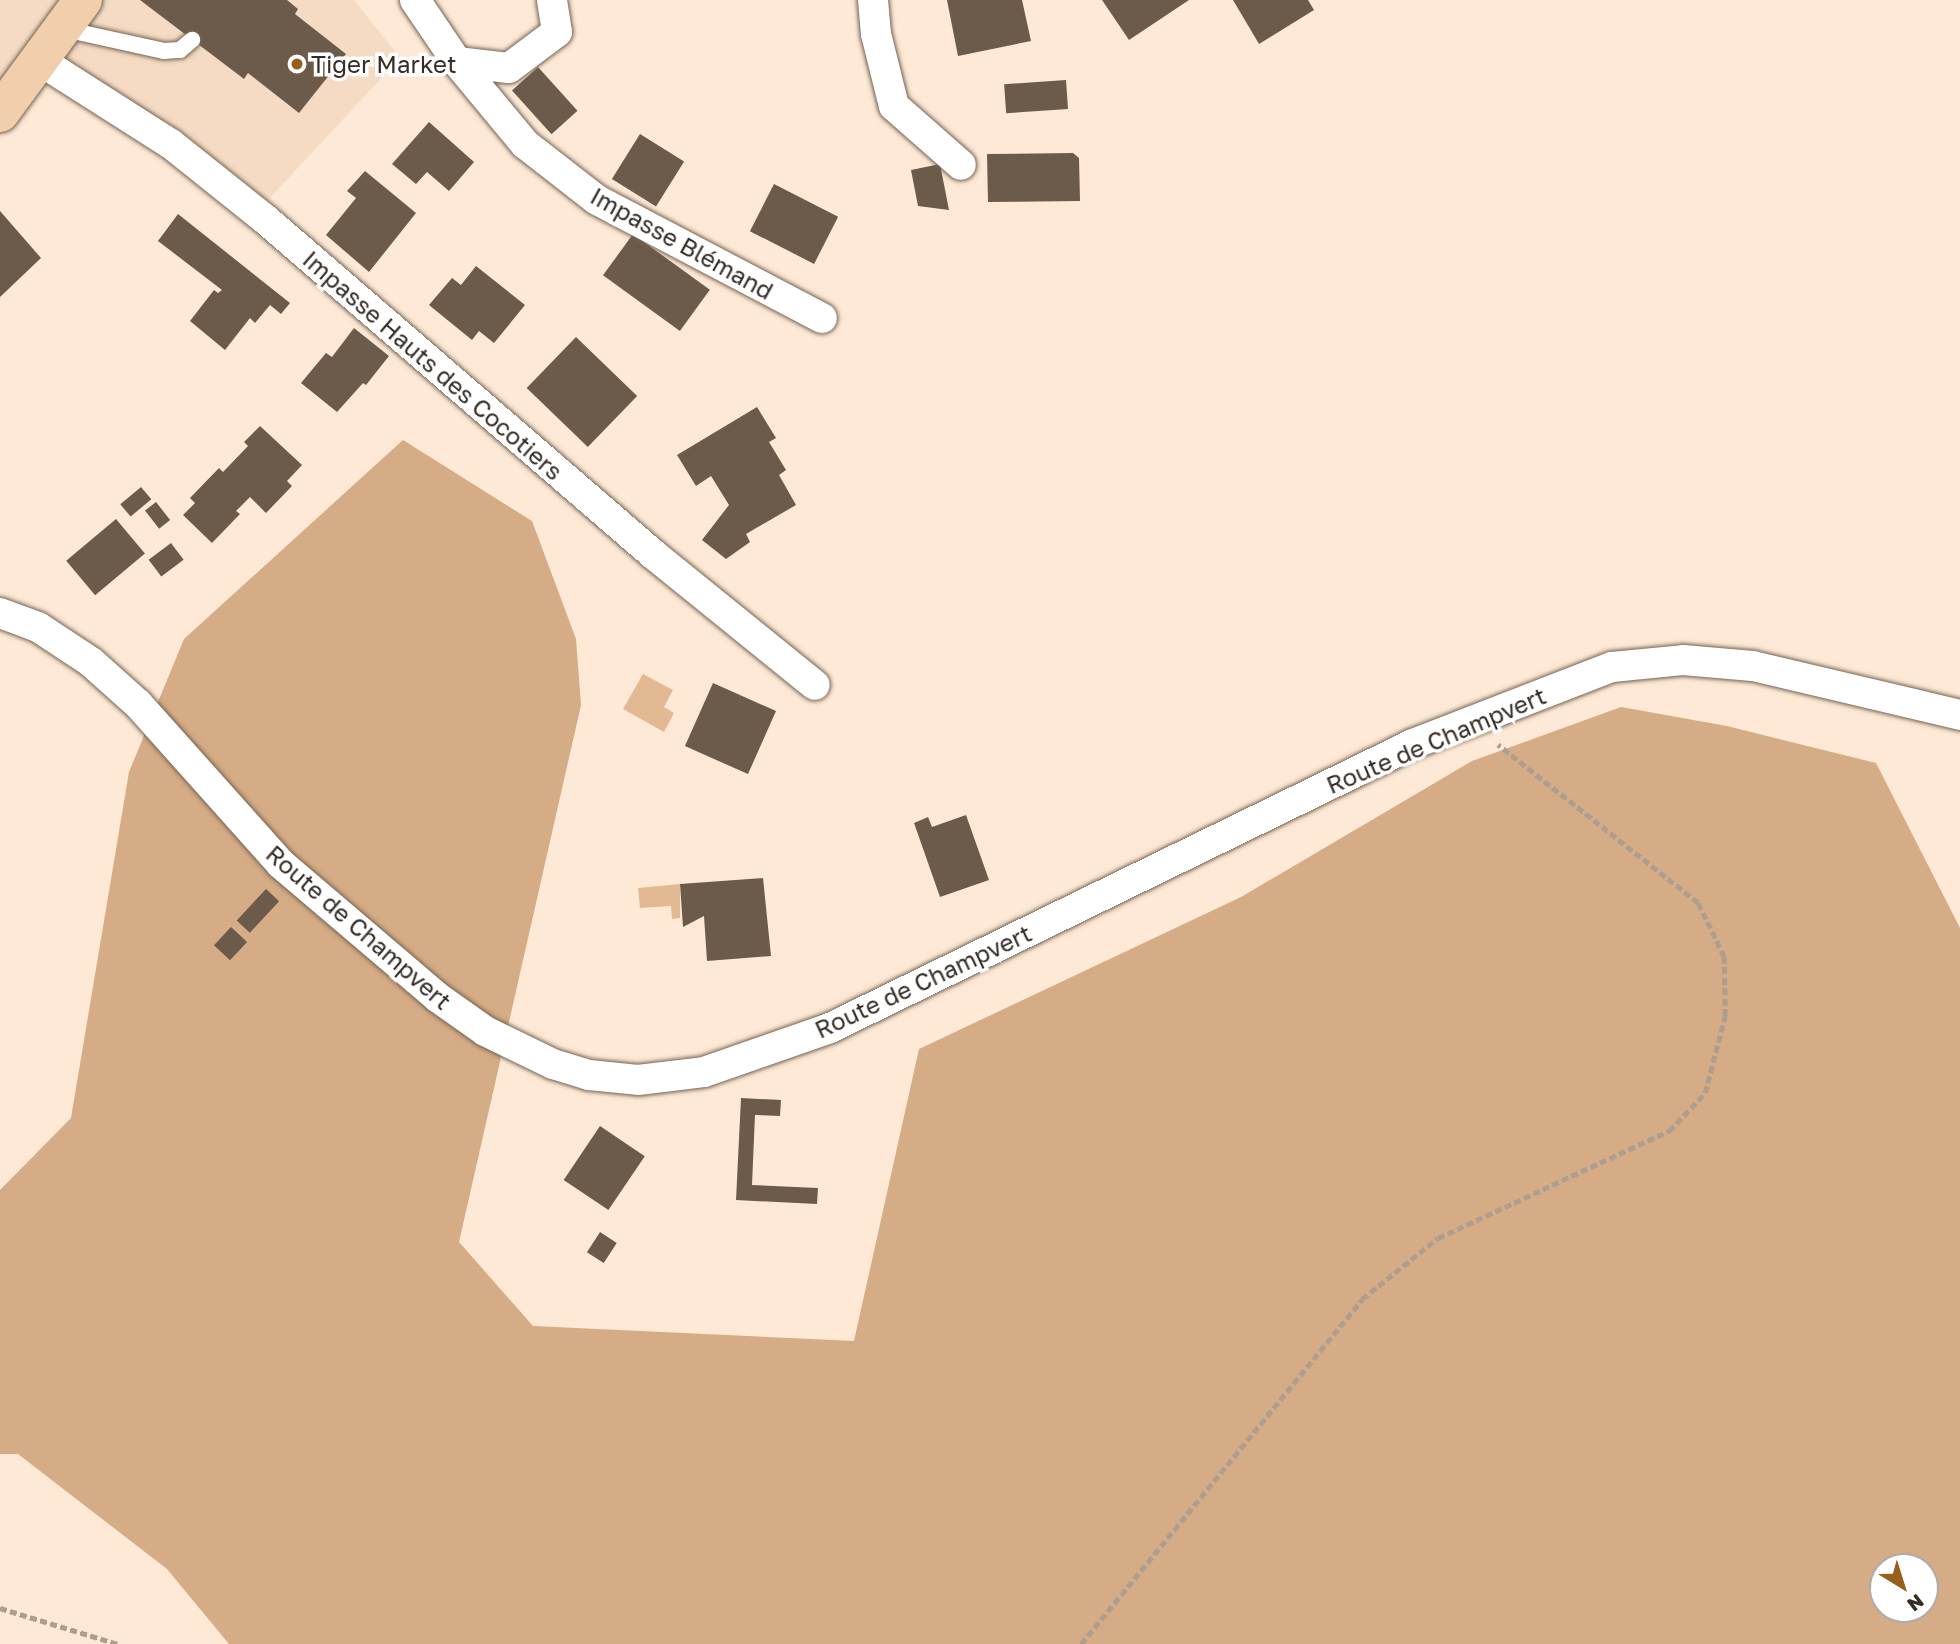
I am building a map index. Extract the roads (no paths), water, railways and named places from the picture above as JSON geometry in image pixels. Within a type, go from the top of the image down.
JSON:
[{"type":"main road","points":[[0,113],[72,14]]},
{"type":"street","name":"Impasse Blémand","points":[[415,0],[457,62],[525,144],[597,200],[822,318]]},
{"type":"street","points":[[457,62],[509,68],[557,32],[552,0]]},
{"type":"street","points":[[873,0],[876,34],[894,106],[961,165]]},
{"type":"street","name":"Impasse Hauts des Cocotiers","points":[[39,60],[171,144],[265,219],[653,554],[815,685]]},
{"type":"street","name":"Route de Champvert","points":[[0,613],[38,627],[91,662],[138,704],[281,864],[437,997],[485,1031],[553,1064],[589,1075],[638,1080],[704,1072],[830,1028],[1413,744],[1612,667],[1683,660],[1753,666],[1960,715]]},
{"type":"lane","points":[[72,14],[164,51],[180,50],[192,40]]},
{"type":"place","name":"Tiger Market","points":[[297,64]]}]
